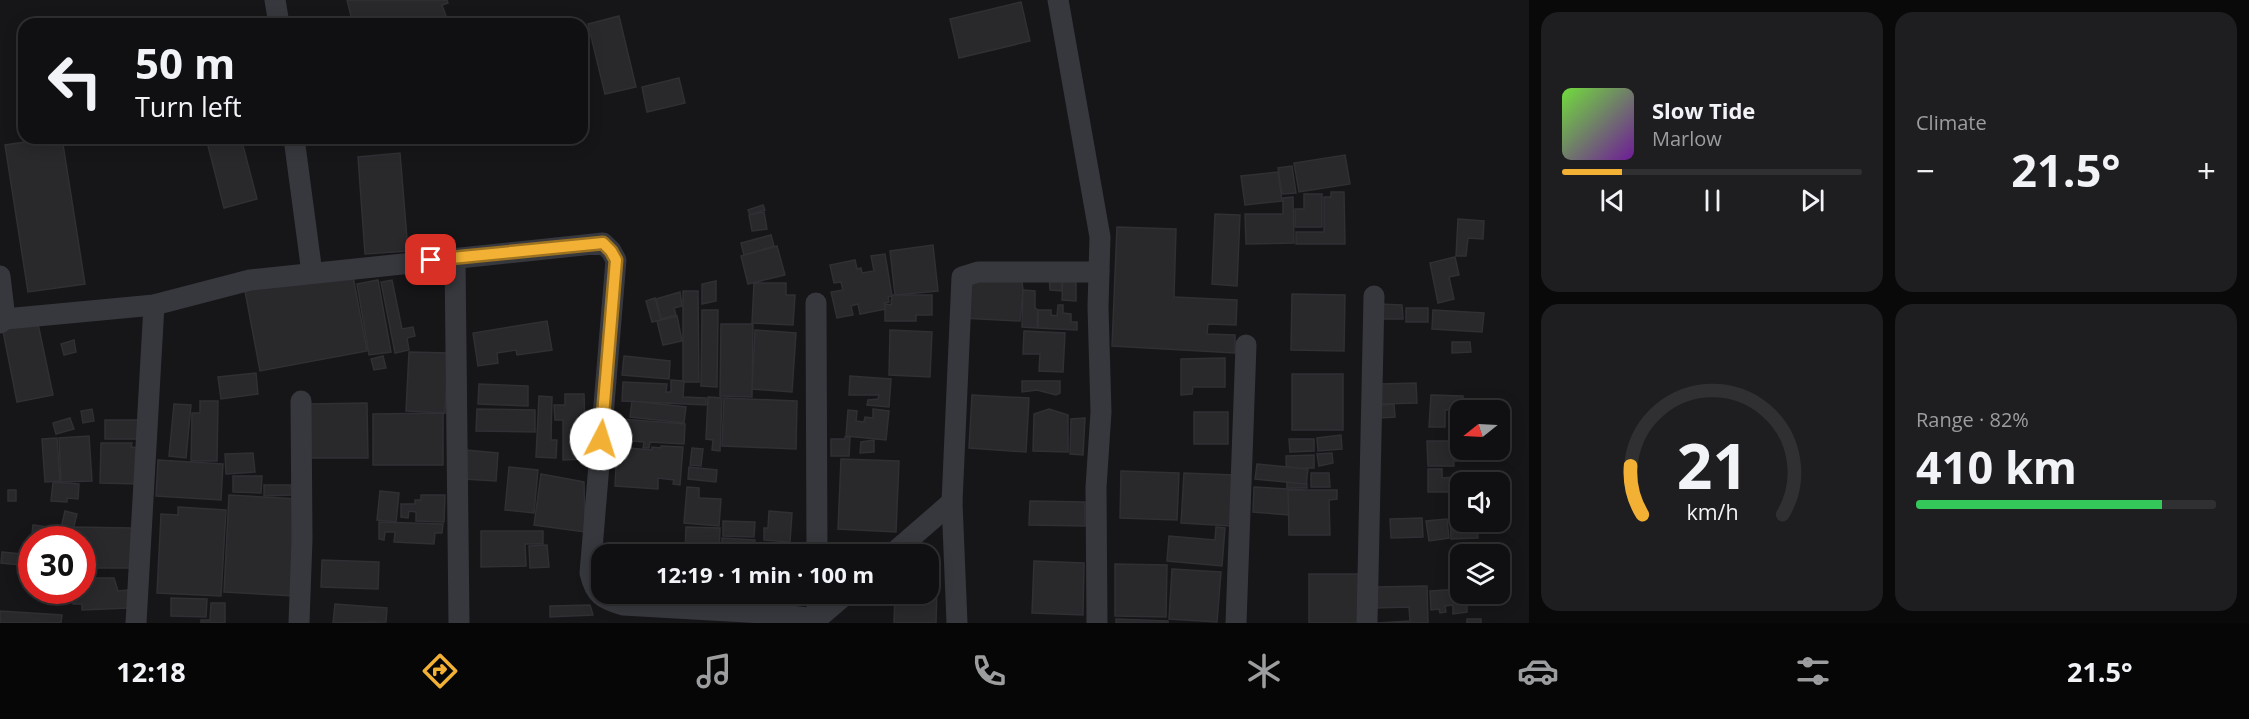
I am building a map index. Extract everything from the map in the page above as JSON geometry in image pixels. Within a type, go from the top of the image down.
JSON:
[{"type":"street","points":[[275,0],[278,18]]},
{"type":"street","points":[[1058,0],[1100,237],[1101,412],[1096,488],[1097,623]]},
{"type":"street","points":[[295,144],[312,273]]},
{"type":"street","points":[[0,276],[2,321],[154,305],[250,280],[603,243],[616,260],[590,573],[594,588],[607,600],[623,605],[763,613],[817,621]]},
{"type":"street","points":[[454,258],[459,623]]},
{"type":"street","points":[[957,623],[952,502],[962,277],[978,272],[1099,272]]},
{"type":"street","points":[[1367,623],[1374,296]]},
{"type":"street","points":[[816,303],[817,544]]},
{"type":"street","points":[[136,623],[154,305]]},
{"type":"street","points":[[1236,623],[1246,345]]},
{"type":"street","points":[[299,623],[302,539],[301,401]]},
{"type":"street","points":[[904,544],[952,502]]},
{"type":"street","points":[[817,604],[817,621]]},
{"type":"street","points":[[817,621],[835,604]]},
{"type":"building","points":[[347,0],[447,0],[448,3],[442,5],[447,18],[352,18]]},
{"type":"building","points":[[1021,2],[1030,41],[959,58],[950,19]]},
{"type":"building","points":[[619,16],[636,87],[605,94],[588,24]]},
{"type":"building","points":[[679,78],[685,103],[647,112],[642,87]]},
{"type":"building","points":[[63,144],[85,284],[28,292],[5,145]]},
{"type":"building","points":[[208,144],[243,144],[257,199],[224,208]]},
{"type":"building","points":[[400,153],[408,251],[365,254],[358,157]]},
{"type":"building","points":[[1345,155],[1350,184],[1299,192],[1294,163]]},
{"type":"building","points":[[1292,166],[1296,193],[1282,194],[1278,168]]},
{"type":"building","points":[[1278,172],[1282,201],[1245,205],[1241,176]]},
{"type":"building","points":[[1331,192],[1344,192],[1345,244],[1296,244],[1296,232],[1324,232],[1324,197],[1331,197]]},
{"type":"building","points":[[1304,194],[1322,194],[1322,227],[1295,227],[1295,209],[1304,209]]},
{"type":"building","points":[[1293,197],[1294,243],[1246,244],[1245,214],[1283,214],[1283,198]]},
{"type":"building","points":[[763,205],[765,210],[750,215],[748,210]]},
{"type":"building","points":[[764,212],[767,229],[752,231],[749,215]]},
{"type":"building","points":[[1215,214],[1240,215],[1237,286],[1212,284]]},
{"type":"building","points":[[1458,219],[1484,221],[1483,239],[1468,238],[1466,256],[1456,256]]},
{"type":"building","points":[[1117,227],[1176,229],[1174,297],[1237,300],[1236,325],[1208,324],[1207,334],[1235,335],[1235,353],[1112,346]]},
{"type":"building","points":[[771,235],[774,246],[744,255],[741,243]]},
{"type":"building","points":[[933,245],[938,291],[895,295],[890,251]]},
{"type":"building","points":[[777,246],[785,275],[748,284],[741,256]]},
{"type":"building","points":[[885,254],[892,296],[888,297],[889,302],[884,303],[886,309],[860,314],[858,304],[851,306],[853,315],[837,318],[831,292],[843,290],[841,282],[834,283],[830,265],[855,260],[857,269],[861,268],[862,273],[874,271],[871,256]]},
{"type":"building","points":[[1455,257],[1459,275],[1449,277],[1454,299],[1438,303],[1430,263]]},
{"type":"building","points":[[352,271],[367,351],[260,371],[245,291]]},
{"type":"building","points":[[1049,275],[1062,275],[1062,291],[1050,290]]},
{"type":"building","points":[[1063,276],[1076,276],[1076,301],[1062,300]]},
{"type":"building","points":[[965,278],[1022,281],[1020,321],[962,318]]},
{"type":"building","points":[[378,280],[391,352],[369,355],[357,284]]},
{"type":"building","points":[[392,280],[402,329],[413,327],[415,336],[407,338],[409,350],[395,353],[381,282]]},
{"type":"building","points":[[716,281],[716,301],[702,304],[702,284]]},
{"type":"building","points":[[754,283],[786,283],[786,295],[795,295],[793,325],[752,323]]},
{"type":"building","points":[[1023,290],[1035,291],[1035,308],[1038,310],[1037,328],[1022,327]]},
{"type":"building","points":[[683,291],[698,291],[699,382],[683,382]]},
{"type":"building","points":[[680,292],[682,306],[674,308],[676,315],[661,319],[656,299]]},
{"type":"building","points":[[1292,294],[1345,295],[1344,351],[1291,350]]},
{"type":"building","points":[[892,295],[932,295],[932,315],[916,315],[916,321],[885,321],[885,304],[891,305]]},
{"type":"building","points":[[655,298],[661,320],[652,322],[646,301]]},
{"type":"building","points":[[1379,304],[1402,305],[1403,319],[1378,319]]},
{"type":"building","points":[[1058,305],[1063,305],[1063,313],[1071,314],[1071,322],[1077,322],[1077,330],[1038,328],[1038,310],[1051,310],[1051,315],[1057,316]]},
{"type":"building","points":[[1406,308],[1428,308],[1428,322],[1406,322]]},
{"type":"building","points":[[702,310],[718,310],[717,387],[701,386]]},
{"type":"building","points":[[1433,310],[1484,313],[1482,332],[1432,329]]},
{"type":"building","points":[[677,316],[682,341],[663,345],[657,321]]},
{"type":"building","points":[[37,319],[53,395],[17,402],[2,326]]},
{"type":"building","points":[[547,321],[552,350],[517,355],[516,350],[497,353],[498,363],[478,366],[473,333]]},
{"type":"building","points":[[721,324],[753,324],[752,397],[720,396]]},
{"type":"building","points":[[755,330],[796,333],[792,392],[752,389]]},
{"type":"building","points":[[890,330],[932,332],[930,377],[889,375]]},
{"type":"building","points":[[1024,331],[1065,333],[1063,372],[1039,371],[1040,354],[1023,354]]},
{"type":"building","points":[[74,340],[76,352],[64,355],[61,344]]},
{"type":"building","points":[[1452,342],[1470,342],[1471,352],[1452,353]]},
{"type":"building","points":[[409,352],[448,353],[445,413],[406,411]]},
{"type":"building","points":[[383,356],[386,368],[374,370],[371,359]]},
{"type":"building","points":[[624,356],[670,361],[669,379],[622,375]]},
{"type":"building","points":[[1225,358],[1225,387],[1193,387],[1192,394],[1181,395],[1181,359]]},
{"type":"building","points":[[256,373],[258,394],[221,399],[218,377]]},
{"type":"building","points":[[1292,374],[1343,374],[1343,430],[1292,430]]},
{"type":"building","points":[[850,376],[891,379],[889,407],[867,405],[868,400],[878,399],[879,395],[849,395]]},
{"type":"building","points":[[671,380],[684,381],[683,397],[706,398],[706,405],[622,401],[623,382],[667,384],[666,392],[671,392]]},
{"type":"building","points":[[1022,381],[1060,381],[1060,393],[1056,395],[1037,390],[1022,392]]},
{"type":"building","points":[[1416,383],[1417,403],[1380,404],[1380,384]]},
{"type":"building","points":[[479,384],[528,386],[528,406],[478,404]]},
{"type":"building","points":[[565,394],[584,394],[586,459],[563,460],[563,420],[555,420],[554,405],[565,405]]},
{"type":"building","points":[[972,395],[1029,398],[1026,452],[969,448]]},
{"type":"building","points":[[1431,395],[1463,396],[1463,400],[1450,400],[1450,410],[1445,410],[1445,427],[1429,427]]},
{"type":"building","points":[[539,396],[552,397],[551,440],[557,440],[556,458],[536,457]]},
{"type":"building","points":[[708,397],[722,398],[720,451],[712,450],[713,440],[706,439]]},
{"type":"building","points":[[724,398],[797,401],[796,449],[722,446]]},
{"type":"building","points":[[200,401],[218,401],[217,461],[191,461],[192,413],[200,413]]},
{"type":"building","points":[[632,401],[686,407],[684,423],[630,417]]},
{"type":"building","points":[[367,403],[368,458],[309,458],[309,404]]},
{"type":"building","points":[[174,404],[191,405],[186,458],[169,456]]},
{"type":"building","points":[[1394,404],[1395,417],[1381,418],[1380,405]]},
{"type":"building","points":[[92,409],[94,421],[83,423],[81,411]]},
{"type":"building","points":[[477,409],[535,410],[535,432],[476,431]]},
{"type":"building","points":[[873,409],[889,411],[886,440],[846,436],[848,410],[857,411],[856,421],[864,422],[865,417],[873,418]]},
{"type":"building","points":[[1049,409],[1068,415],[1068,452],[1033,451],[1034,414]]},
{"type":"building","points":[[1194,412],[1228,412],[1228,444],[1194,444]]},
{"type":"building","points":[[445,413],[443,414],[443,465],[373,465],[373,414]]},
{"type":"building","points":[[70,418],[74,429],[56,434],[53,423]]},
{"type":"building","points":[[1085,418],[1083,455],[1070,454],[1071,419]]},
{"type":"building","points":[[621,419],[685,424],[684,444],[650,442],[649,448],[643,448],[644,442],[620,440]]},
{"type":"building","points":[[105,420],[142,420],[142,439],[105,439]]},
{"type":"building","points":[[1341,435],[1342,449],[1318,451],[1317,438]]},
{"type":"building","points":[[89,436],[92,481],[61,482],[59,438]]},
{"type":"building","points":[[845,437],[850,437],[849,456],[831,456],[831,439],[845,439]]},
{"type":"building","points":[[57,438],[60,481],[45,482],[42,439]]},
{"type":"building","points":[[1289,439],[1314,439],[1314,451],[1290,452]]},
{"type":"building","points":[[874,440],[874,452],[860,453],[861,442]]},
{"type":"building","points":[[1427,441],[1450,441],[1450,460],[1454,460],[1454,466],[1428,466]]},
{"type":"building","points":[[101,443],[132,443],[131,447],[141,448],[141,484],[100,483]]},
{"type":"building","points":[[661,446],[683,447],[680,485],[673,484],[674,480],[658,478],[658,489],[615,486],[617,447],[652,450],[652,447],[661,448]]},
{"type":"building","points":[[692,448],[703,449],[701,466],[690,465]]},
{"type":"building","points":[[466,450],[498,453],[496,481],[464,479]]},
{"type":"building","points":[[253,453],[255,472],[226,474],[225,454]]},
{"type":"building","points":[[1332,453],[1333,463],[1319,466],[1317,454]]},
{"type":"building","points":[[1314,455],[1314,468],[1306,468],[1307,488],[1287,488],[1286,456]]},
{"type":"building","points":[[841,459],[899,461],[896,532],[838,529]]},
{"type":"building","points":[[158,460],[223,464],[221,500],[156,496]]},
{"type":"building","points":[[1257,464],[1308,469],[1306,484],[1255,479]]},
{"type":"building","points":[[509,467],[538,470],[534,513],[505,510]]},
{"type":"building","points":[[689,467],[717,470],[716,482],[688,479]]},
{"type":"building","points":[[1428,469],[1442,469],[1442,478],[1450,477],[1450,492],[1428,492]]},
{"type":"building","points":[[1121,471],[1179,473],[1177,520],[1120,518]]},
{"type":"building","points":[[1184,473],[1234,475],[1231,526],[1181,523]]},
{"type":"building","points":[[1311,473],[1329,473],[1330,487],[1311,487]]},
{"type":"building","points":[[541,474],[584,482],[585,532],[534,525]]},
{"type":"building","points":[[233,476],[262,476],[261,493],[233,492]]},
{"type":"building","points":[[53,482],[79,484],[78,499],[67,498],[67,502],[51,501]]},
{"type":"building","points":[[264,485],[291,485],[292,495],[264,496]]},
{"type":"building","points":[[687,487],[699,488],[699,498],[721,499],[719,526],[684,523]]},
{"type":"building","points":[[1254,487],[1304,490],[1302,516],[1253,512]]},
{"type":"building","points":[[8,490],[16,490],[16,501],[8,501]]},
{"type":"building","points":[[1288,490],[1337,490],[1337,499],[1329,500],[1330,535],[1289,535]]},
{"type":"building","points":[[380,491],[399,493],[396,522],[377,520]]},
{"type":"building","points":[[229,495],[299,499],[294,596],[224,592]]},
{"type":"building","points":[[421,495],[445,495],[444,522],[416,521],[416,512],[409,511],[408,518],[401,517],[401,504],[415,504],[415,500],[421,500]]},
{"type":"building","points":[[1030,501],[1085,502],[1085,526],[1029,525]]},
{"type":"building","points":[[178,507],[226,510],[221,596],[157,593],[161,514],[178,515]]},
{"type":"building","points":[[65,511],[77,514],[74,526],[61,526]]},
{"type":"building","points":[[769,511],[792,513],[790,542],[764,540],[764,528],[768,528]]},
{"type":"building","points":[[1422,518],[1423,537],[1391,538],[1390,519]]},
{"type":"building","points":[[1447,519],[1449,538],[1429,541],[1426,521]]},
{"type":"building","points":[[723,521],[755,522],[754,537],[723,536]]},
{"type":"building","points":[[379,522],[443,524],[442,533],[435,533],[434,544],[394,542],[395,532],[385,532],[384,540],[379,539]]},
{"type":"building","points":[[96,527],[132,528],[131,568],[96,568]]},
{"type":"building","points":[[686,527],[720,528],[719,544],[685,544]]},
{"type":"building","points":[[1216,527],[1225,528],[1222,566],[1167,561],[1169,536],[1215,540]]},
{"type":"building","points":[[481,531],[543,531],[543,544],[525,544],[526,566],[481,567]]},
{"type":"building","points":[[1451,532],[1478,532],[1478,538],[1451,539]]},
{"type":"building","points":[[722,538],[755,540],[755,544],[722,544]]},
{"type":"building","points":[[547,545],[549,567],[530,568],[529,546]]},
{"type":"building","points":[[2,552],[18,554],[18,565],[1,563]]},
{"type":"building","points":[[322,560],[379,562],[378,589],[321,587]]},
{"type":"building","points":[[1034,561],[1084,563],[1083,615],[1032,613]]},
{"type":"building","points":[[1115,564],[1167,565],[1166,617],[1115,616]]},
{"type":"building","points":[[1172,569],[1221,572],[1217,622],[1169,619]]},
{"type":"building","points":[[1309,574],[1360,574],[1360,623],[1309,623]]},
{"type":"building","points":[[96,578],[114,578],[118,591],[128,590],[128,608],[82,610],[82,604],[96,604]]},
{"type":"building","points":[[1427,586],[1428,623],[1376,623],[1410,621],[1409,607],[1375,608],[1374,587]]},
{"type":"building","points":[[1450,590],[1450,604],[1467,604],[1467,612],[1453,614],[1453,605],[1445,606],[1446,612],[1440,613],[1439,609],[1431,610],[1430,591]]},
{"type":"building","points":[[171,598],[207,599],[206,617],[171,616]]},
{"type":"building","points":[[211,603],[225,603],[225,623],[201,623],[201,620],[210,620]]},
{"type":"building","points":[[335,604],[387,608],[386,622],[333,623]]},
{"type":"building","points":[[753,604],[753,606],[720,605]]},
{"type":"building","points":[[895,604],[937,604],[936,623],[894,623]]},
{"type":"building","points":[[590,605],[593,615],[550,617],[550,606]]},
{"type":"building","points":[[0,611],[62,615],[61,623],[0,623]]},
{"type":"building","points":[[1116,619],[1168,621],[1168,623],[1116,623]]},
{"type":"building","points":[[1467,619],[1481,619],[1481,623],[1467,623]]},
{"type":"route","points":[[431,260],[603,243],[611,251],[616,260],[601,439]]}]
